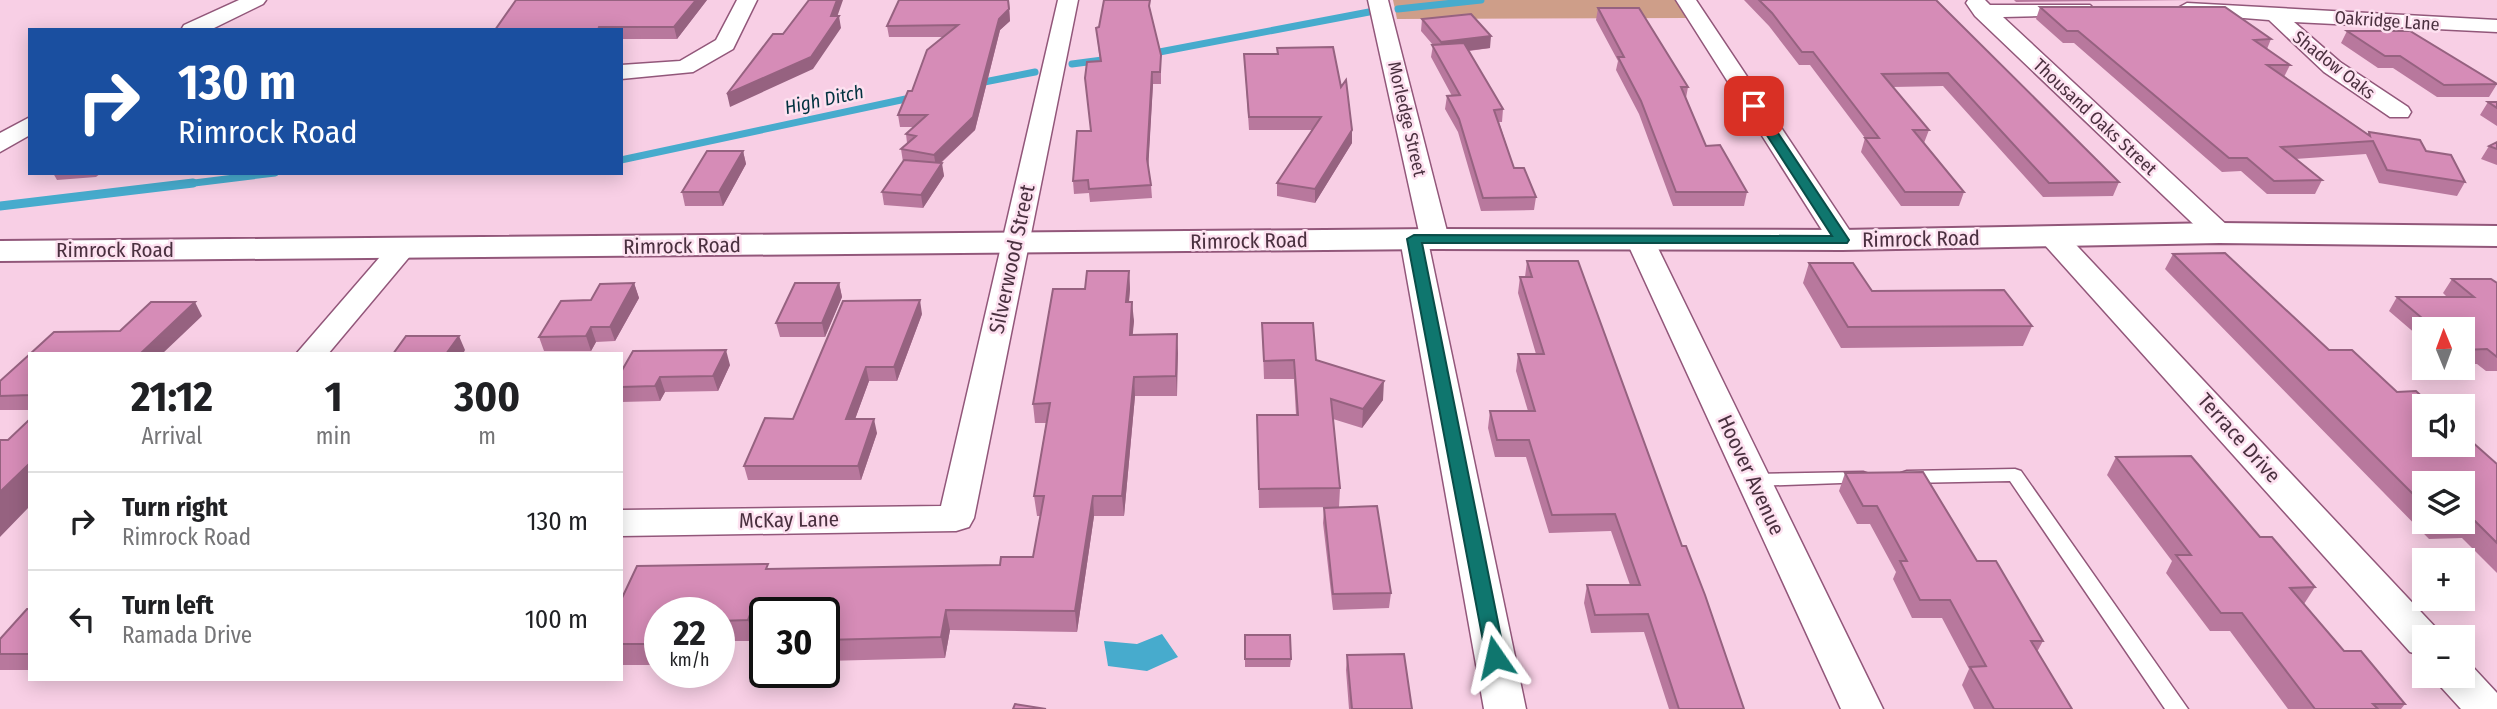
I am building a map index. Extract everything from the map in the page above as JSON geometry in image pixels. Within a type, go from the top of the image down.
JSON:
[{"type":"main road","name":"Rimrock Road","points":[[0,251],[1425,239],[1842,240],[2219,233],[2492,239]]},
{"type":"street","points":[[196,28],[256,0]]},
{"type":"street","points":[[623,72],[685,67],[725,44],[747,0]]},
{"type":"street","name":"Silverwood Street","points":[[956,518],[1068,0]]},
{"type":"street","name":"Morledge Street","points":[[1378,0],[1425,239],[1505,709]]},
{"type":"street","points":[[1686,0],[1842,240]]},
{"type":"street","points":[[1978,6],[2102,9]]},
{"type":"street","name":"Thousand Oaks Street","points":[[1978,6],[2219,233]]},
{"type":"street","name":"Oakridge Lane","points":[[2168,8],[2273,12],[2407,25],[2497,26]]},
{"type":"street","name":"Shadow Oaks","points":[[2273,12],[2302,44],[2358,89],[2399,112]]},
{"type":"street","points":[[0,123],[28,123]]},
{"type":"street","points":[[0,144],[28,124]]},
{"type":"street","name":"Terrace Drive","points":[[2053,236],[2412,628]]},
{"type":"street","name":"Hoover Avenue","points":[[1640,240],[1862,709]]},
{"type":"street","points":[[313,352],[402,248]]},
{"type":"street","name":"McKay Lane","points":[[623,523],[956,518]]},
{"type":"street","points":[[2467,688],[2486,709]]},
{"type":"lane","points":[[1754,480],[2015,475],[2177,709]]},
{"type":"shaded area","points":[[1393,0],[1676,0],[1687,18],[1397,19]]},
{"type":"water","points":[[1162,634],[1178,657],[1147,671],[1108,666],[1104,641],[1137,644]]},
{"type":"building","points":[[516,0],[696,0],[674,27],[496,28]]},
{"type":"building","points":[[809,0],[837,0],[831,16],[839,16],[811,57],[727,94],[773,34],[783,34]]},
{"type":"building","points":[[899,0],[1008,0],[1009,9],[999,19],[973,117],[934,155],[901,149],[916,136],[906,134],[927,115],[898,115],[908,91],[912,91],[927,50],[958,25],[887,26]]},
{"type":"building","points":[[1104,0],[1150,0],[1149,6],[1161,55],[1160,72],[1152,72],[1147,159],[1151,185],[1089,189],[1088,180],[1073,181],[1077,131],[1091,131],[1085,78],[1087,62],[1101,61],[1096,28],[1099,27]]},
{"type":"building","points":[[1759,0],[1936,0],[2119,182],[2049,183],[1948,73],[1882,74],[1929,130],[1913,130],[1964,192],[1905,192],[1865,138],[1879,138],[1813,52],[1802,52]]},
{"type":"building","points":[[2040,7],[2225,7],[2271,39],[2254,40],[2290,65],[2267,65],[2370,136],[2369,132],[2420,140],[2426,151],[2451,155],[2465,182],[2387,170],[2373,141],[2281,147],[2322,180],[2274,181],[2247,158],[2229,158],[2078,31],[2067,31]]},
{"type":"building","points":[[1598,8],[1639,8],[1688,87],[1681,87],[1706,146],[1720,145],[1747,192],[1676,192],[1641,101],[1618,57],[1624,57]]},
{"type":"building","points":[[1471,14],[1491,36],[1441,42],[1422,19]]},
{"type":"building","points":[[2347,31],[2410,31],[2497,84],[2444,85],[2400,56],[2385,56]]},
{"type":"building","points":[[1464,43],[1503,109],[1494,110],[1514,168],[1524,168],[1536,197],[1483,198],[1459,119],[1447,96],[1460,95],[1432,45]]},
{"type":"building","points":[[1333,47],[1341,87],[1346,80],[1352,130],[1315,189],[1277,183],[1321,117],[1249,117],[1244,54],[1278,54],[1277,48]]},
{"type":"building","points":[[707,151],[743,151],[719,192],[682,192]]},
{"type":"building","points":[[904,160],[942,163],[921,195],[882,192]]},
{"type":"building","points":[[2225,253],[2329,350],[2352,350],[2397,392],[2416,391],[2419,394],[2412,394],[2412,457],[2475,457],[2475,445],[2497,464],[2497,543],[2475,521],[2475,471],[2412,471],[2412,493],[2173,254]]},
{"type":"building","points":[[1527,261],[1578,261],[1682,546],[1686,546],[1705,595],[1744,709],[1679,709],[1648,614],[1595,615],[1587,585],[1640,585],[1615,514],[1552,515],[1529,440],[1497,440],[1490,411],[1535,411],[1518,354],[1544,354],[1520,277],[1532,277]]},
{"type":"building","points":[[1809,263],[1853,263],[1872,291],[2004,290],[2032,326],[1848,327]]},
{"type":"building","points":[[1087,271],[1129,271],[1126,302],[1132,302],[1130,335],[1177,334],[1176,376],[1134,377],[1122,496],[1093,496],[1075,611],[946,610],[941,637],[840,640],[840,597],[749,597],[748,620],[735,620],[735,597],[644,597],[644,644],[623,644],[623,596],[637,566],[768,564],[766,569],[1000,565],[1001,557],[1033,557],[1044,496],[1034,496],[1050,403],[1033,404],[1053,289],[1085,289]]},
{"type":"building","points":[[2452,279],[2491,279],[2497,283],[2497,357],[2487,349],[2475,349],[2475,317],[2421,317],[2397,297],[2474,297]]},
{"type":"building","points":[[634,283],[610,327],[591,327],[586,336],[539,337],[561,301],[591,300],[600,284]]},
{"type":"building","points":[[795,283],[839,283],[822,323],[776,323]]},
{"type":"building","points":[[920,300],[894,367],[866,367],[846,419],[874,419],[858,466],[744,466],[765,418],[793,419],[843,301]]},
{"type":"building","points":[[151,302],[195,302],[142,352],[32,352],[54,332],[120,331]]},
{"type":"building","points":[[1262,323],[1313,323],[1316,360],[1384,381],[1363,409],[1331,399],[1340,488],[1259,489],[1257,415],[1298,415],[1294,360],[1264,361]]},
{"type":"building","points":[[406,336],[459,336],[447,352],[394,352]]},
{"type":"building","points":[[726,350],[713,376],[660,377],[655,386],[623,387],[623,368],[633,351]]},
{"type":"building","points":[[28,356],[28,395],[0,396],[0,381]]},
{"type":"building","points":[[28,421],[28,465],[0,492],[0,440],[8,440]]},
{"type":"building","points":[[2191,456],[2260,537],[2272,537],[2315,587],[2290,588],[2344,651],[2361,651],[2405,704],[2373,704],[2378,709],[2315,709],[2242,613],[2221,613],[2176,555],[2191,555],[2116,457]]},
{"type":"building","points":[[1923,472],[1977,561],[1996,561],[2043,641],[2031,641],[2072,709],[1994,709],[1970,667],[1986,666],[1950,600],[1920,600],[1900,561],[1907,561],[1877,506],[1863,506],[1845,473]]},
{"type":"building","points":[[1377,506],[1391,593],[1333,594],[1324,508]]},
{"type":"building","points":[[28,609],[28,654],[0,654],[0,639]]},
{"type":"building","points":[[1245,635],[1290,635],[1291,659],[1245,659]]},
{"type":"building","points":[[1404,654],[1412,709],[1352,709],[1347,655]]},
{"type":"building","points":[[1015,704],[1046,709],[1013,709]]},
{"type":"waterway","name":"High Ditch","points":[[1398,9],[1481,0]]},
{"type":"waterway","name":"High Ditch","points":[[1149,54],[1369,12]]},
{"type":"waterway","name":"High Ditch","points":[[1072,64],[1110,59]]},
{"type":"waterway","name":"High Ditch","points":[[974,84],[1035,72]]},
{"type":"waterway","name":"High Ditch","points":[[623,160],[915,97]]},
{"type":"waterway","name":"High Ditch","points":[[178,185],[259,175]]},
{"type":"waterway","name":"High Ditch","points":[[0,206],[193,183]]},
{"type":"route","points":[[1495,657],[1414,239],[1842,240],[1754,106]]}]
